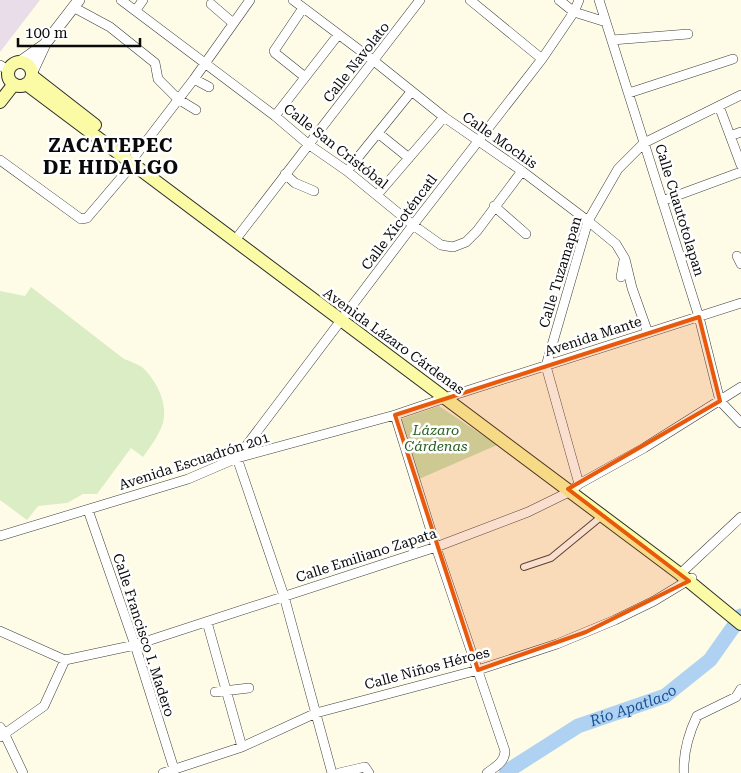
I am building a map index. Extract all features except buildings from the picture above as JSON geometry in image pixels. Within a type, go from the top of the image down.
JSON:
[{"type":"main road","points":[[20,62],[4,68],[9,77],[26,79]]},
{"type":"main road","name":"Avenida Lázaro Cárdenas","points":[[20,62],[28,65],[26,79],[343,318],[574,488],[686,576],[741,624]]},
{"type":"main road","points":[[0,102],[26,79]]},
{"type":"main road","name":"Avenida Lázaro Cárdenas","points":[[183,197],[239,235],[343,318]]},
{"type":"main road","name":"Avenida Lázaro Cárdenas","points":[[574,488],[602,516],[686,576]]},
{"type":"main road","name":"Avenida Lázaro Cárdenas","points":[[724,608],[741,618]]},
{"type":"street","name":"Calle San Cristóbal","points":[[121,0],[275,116],[308,144],[347,171],[413,225],[441,245],[453,247],[466,242],[522,171]]},
{"type":"street","points":[[136,10],[143,0]]},
{"type":"street","points":[[0,160],[80,219],[87,218],[134,160],[250,0]]},
{"type":"street","name":"Calle Mochis","points":[[293,0],[444,117],[522,171],[616,244],[624,259],[648,333]]},
{"type":"street","name":"Calle Navolato","points":[[239,235],[420,0]]},
{"type":"street","points":[[470,0],[542,59]]},
{"type":"street","points":[[558,0],[574,12],[606,22]]},
{"type":"street","name":"Calle Xicoténcatl","points":[[237,458],[413,225],[542,59],[574,12],[579,0]]},
{"type":"street","name":"Calle Cuautotolapan","points":[[599,0],[699,317],[720,401],[741,423]]},
{"type":"street","points":[[26,79],[45,44],[76,4],[110,27],[155,62],[158,79],[178,98],[196,110]]},
{"type":"street","points":[[211,4],[233,22]]},
{"type":"street","points":[[302,8],[275,48],[275,53],[305,77]]},
{"type":"street","points":[[612,40],[688,34]]},
{"type":"street","points":[[275,116],[338,35]]},
{"type":"street","points":[[20,62],[45,44]]},
{"type":"street","points":[[629,92],[733,59]]},
{"type":"street","points":[[194,79],[209,87]]},
{"type":"street","points":[[347,171],[411,92]]},
{"type":"street","name":"Calle Tuzamapan","points":[[546,366],[588,221],[618,169],[644,143],[741,95]]},
{"type":"street","points":[[719,106],[741,165]]},
{"type":"street","points":[[377,195],[444,117]]},
{"type":"street","points":[[730,136],[741,132]]},
{"type":"street","points":[[378,133],[409,158]]},
{"type":"street","points":[[662,200],[741,172]]},
{"type":"street","points":[[285,174],[295,183],[314,191]]},
{"type":"street","points":[[494,206],[526,234]]},
{"type":"street","points":[[621,277],[624,259]]},
{"type":"street","name":"Avenida Mante","points":[[450,396],[741,303]]},
{"type":"street","points":[[546,366],[574,488]]},
{"type":"street","name":"Calle Emiliano Zapata","points":[[65,660],[135,645],[436,547],[520,515],[574,488],[644,448],[741,387]]},
{"type":"street","name":"Avenida Escuadrón 201","points":[[0,536],[188,479],[237,458],[395,415],[450,396]]},
{"type":"street","points":[[395,415],[436,547],[505,751],[502,762],[487,773]]},
{"type":"street","points":[[237,458],[284,596],[332,773]]},
{"type":"street","name":"Calle Francisco I. Madero","points":[[88,510],[135,645],[174,770]]},
{"type":"street","points":[[524,567],[551,558],[602,516]]},
{"type":"street","name":"Calle Niños Héroes","points":[[163,773],[242,747],[316,712],[478,670],[557,644],[601,626],[654,601],[686,576],[741,516]]},
{"type":"street","points":[[207,622],[228,690],[242,747]]},
{"type":"street","points":[[0,630],[65,660],[44,706],[3,736]]},
{"type":"street","points":[[215,692],[249,688]]},
{"type":"street","points":[[684,773],[683,756],[687,739],[697,716],[736,697],[741,689]]},
{"type":"street","points":[[0,726],[3,736],[23,773]]},
{"type":"street","points":[[339,773],[367,770]]},
{"type":"highlighted area","points":[[699,317],[720,401],[568,489],[689,581],[586,632],[478,670],[395,415]]},
{"type":"shaded area","points":[[0,0],[40,0],[0,52]]},
{"type":"green space","points":[[31,287],[124,359],[142,367],[157,386],[163,400],[164,415],[159,432],[143,457],[131,448],[97,494],[83,494],[67,503],[38,506],[27,520],[0,500],[0,291],[25,296]]},
{"type":"green space","name":"Lázaro Cárdenas","points":[[439,406],[497,445],[419,479],[401,419]]},
{"type":"waterway","name":"Río Apatlaco","points":[[506,773],[578,726],[665,696],[710,660],[741,616]]},
{"type":"district","name":"ZACATEPEC DE HIDALGO","points":[[111,156]]}]
